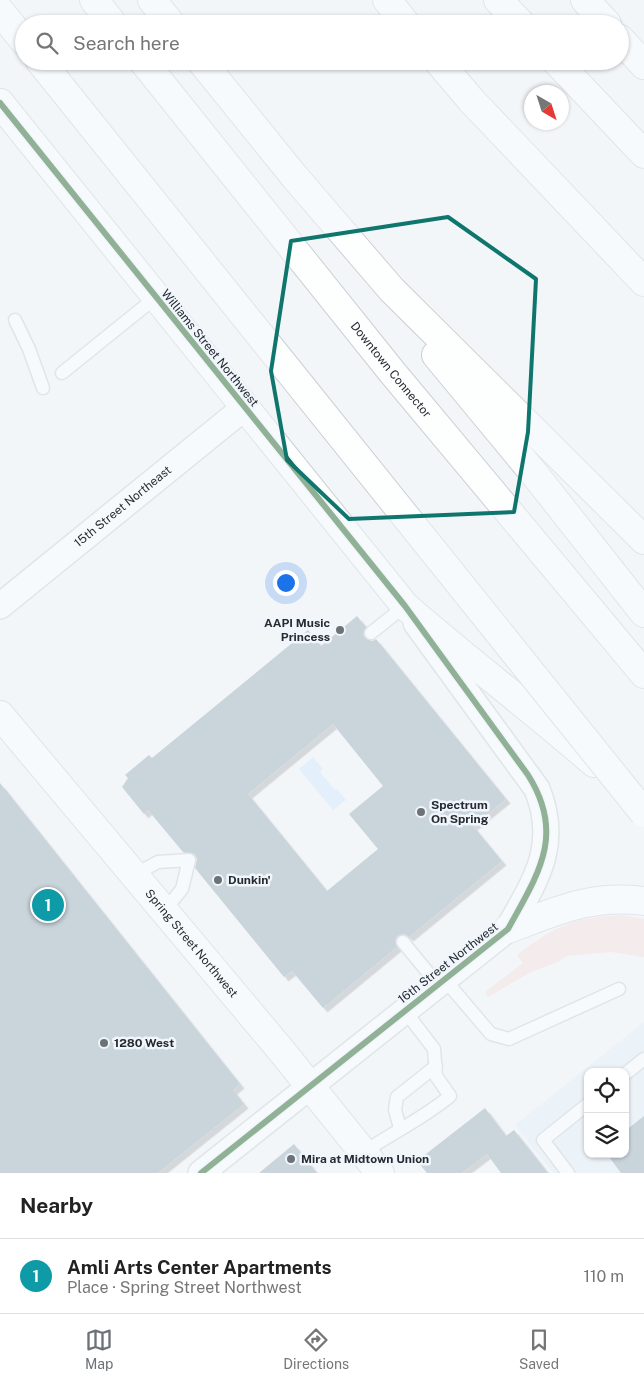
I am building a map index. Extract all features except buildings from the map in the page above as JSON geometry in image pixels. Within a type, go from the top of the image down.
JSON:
[{"type":"main road","points":[[94,0],[106,15]]},
{"type":"main road","points":[[152,0],[164,15]]},
{"type":"main road","points":[[386,0],[398,15]]},
{"type":"main road","points":[[498,0],[512,15]]},
{"type":"main road","points":[[585,0],[599,15]]},
{"type":"main road","points":[[0,11],[15,30]]},
{"type":"main road","points":[[629,49],[644,65]]},
{"type":"main road","points":[[47,70],[644,811]]},
{"type":"main road","name":"Downtown Connector","points":[[150,70],[392,372],[644,674]]},
{"type":"main road","points":[[208,70],[294,176],[392,290],[644,540]]},
{"type":"main road","points":[[446,70],[471,100],[644,282]]},
{"type":"main road","points":[[565,70],[644,154]]},
{"type":"main road","name":"Williams Street Northwest","points":[[0,103],[405,606],[472,664],[534,711],[599,767],[644,811]]},
{"type":"main road","points":[[392,290],[427,344],[536,476],[644,613]]},
{"type":"main road","name":"Spring Street Northwest","points":[[0,715],[311,1086],[372,1163]]},
{"type":"main road","points":[[508,929],[568,906],[594,900],[623,898],[644,901]]},
{"type":"street","name":"15th Street Northeast","points":[[0,606],[244,408]]},
{"type":"street","name":"16th Street Northwest","points":[[201,1173],[508,929],[536,878],[546,852],[547,820],[544,805],[528,775],[405,606]]},
{"type":"lane","points":[[62,373],[156,298]]},
{"type":"lane","points":[[15,320],[29,349],[43,388]]},
{"type":"lane","points":[[371,633],[405,606]]},
{"type":"lane","points":[[134,875],[158,862],[189,860],[182,888],[164,911]]},
{"type":"lane","points":[[403,942],[490,1034],[509,1039],[619,989]]},
{"type":"lane","points":[[372,1163],[400,1128],[432,1112],[450,1096],[436,1076],[434,1048],[405,1012]]},
{"type":"lane","points":[[629,1071],[644,1059]]},
{"type":"lane","points":[[400,1128],[395,1110],[397,1097],[436,1066]]},
{"type":"lane","points":[[568,1173],[543,1140],[584,1107]]},
{"type":"highlighted area","points":[[448,217],[536,279],[528,432],[514,512],[349,519],[287,460],[271,371],[291,241]]},
{"type":"shaded area","points":[[622,915],[644,919],[644,957],[611,952],[567,956],[558,962],[531,972],[488,997],[485,992],[523,963],[517,955],[554,930],[590,918]]},
{"type":"shaded area","points":[[644,1022],[644,1173],[553,1173],[515,1125],[584,1070],[584,1158],[629,1158],[629,1068],[586,1068]]},
{"type":"water","points":[[313,757],[323,769],[320,772],[346,800],[333,810],[299,769]]},
{"type":"cycle path","points":[[0,103],[405,606],[528,775],[539,797],[545,817],[546,836],[544,854],[538,872],[508,929],[201,1173]]},
{"type":"place","name":"AAPI Music Princess","points":[[340,630]]},
{"type":"place","name":"Spectrum On Spring","points":[[421,812]]},
{"type":"place","name":"Dunkin'","points":[[218,880]]},
{"type":"place","name":"Amli Arts Center Apartments","points":[[48,905]]},
{"type":"place","name":"1280 West","points":[[104,1043]]},
{"type":"place","name":"Mira at Midtown Union","points":[[291,1159]]}]
